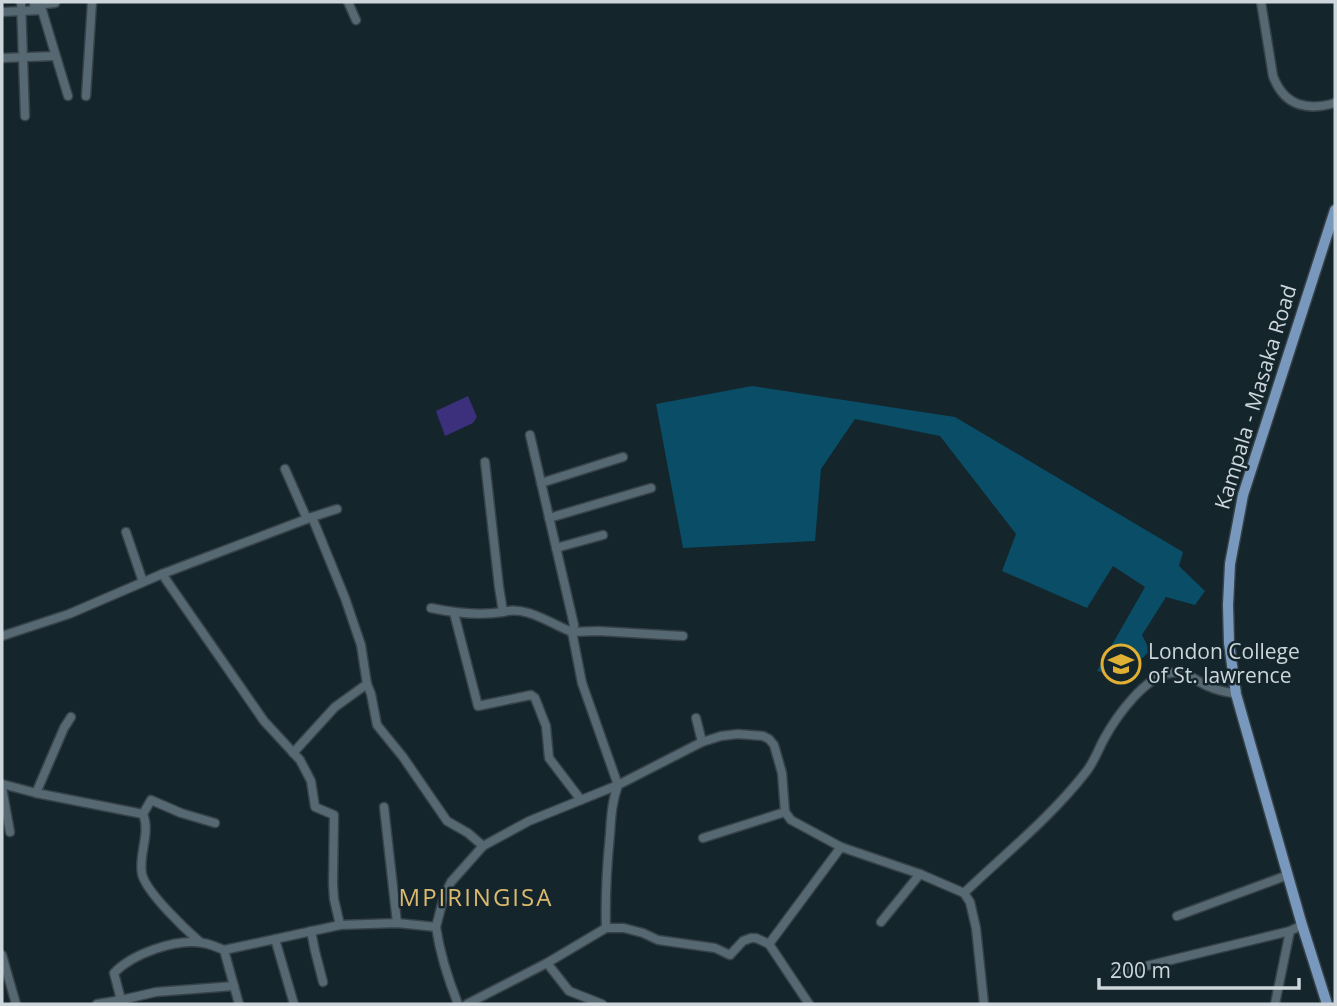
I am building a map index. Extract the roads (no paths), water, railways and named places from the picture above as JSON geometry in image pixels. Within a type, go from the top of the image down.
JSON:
[{"type":"main road","name":"Kampala - Masaka Road","points":[[1327,1004],[1236,694],[1229,643],[1228,605],[1230,564],[1243,495],[1335,210]]},
{"type":"street","points":[[33,4],[55,2]]},
{"type":"street","points":[[86,96],[92,2]]},
{"type":"street","points":[[348,2],[356,20]]},
{"type":"street","points":[[1261,2],[1276,84],[1291,101],[1300,105],[1311,107],[1335,103]]},
{"type":"street","points":[[33,4],[42,10],[68,96]]},
{"type":"street","points":[[2,12],[21,6],[42,10]]},
{"type":"street","points":[[21,6],[25,116]]},
{"type":"street","points":[[2,58],[55,56]]},
{"type":"street","points":[[530,435],[574,625],[572,632],[582,683],[618,785],[613,798],[608,850],[606,928]]},
{"type":"street","points":[[541,483],[623,457]]},
{"type":"street","points":[[485,461],[503,611]]},
{"type":"street","points":[[285,469],[345,598],[360,645],[377,724],[447,821],[468,833],[483,846]]},
{"type":"street","points":[[549,518],[651,488]]},
{"type":"street","points":[[2,636],[69,614],[162,574],[337,509]]},
{"type":"street","points":[[126,532],[144,582]]},
{"type":"street","points":[[556,548],[603,535]]},
{"type":"street","points":[[162,574],[264,721],[300,760],[311,781],[315,807],[334,815],[334,891],[340,925]]},
{"type":"street","points":[[431,608],[454,613],[491,614],[512,609],[572,632],[683,636]]},
{"type":"street","points":[[454,613],[478,706],[531,695],[535,698],[546,726],[549,758],[581,800]]},
{"type":"street","points":[[964,893],[1046,817],[1075,786],[1095,760],[1104,739],[1125,708],[1157,677],[1184,673],[1210,687],[1236,694]]},
{"type":"street","points":[[293,752],[335,707],[367,684]]},
{"type":"street","points":[[36,793],[71,717]]},
{"type":"street","points":[[696,718],[702,742]]},
{"type":"street","points":[[458,1004],[447,977],[436,927],[444,896],[452,882],[483,846],[529,821],[618,785],[702,742],[738,734],[763,736],[774,745],[782,774],[785,813],[791,820],[841,847],[920,874],[964,893],[970,902],[976,928],[985,1004]]},
{"type":"street","points":[[10,832],[2,786],[143,814]]},
{"type":"street","points":[[143,814],[151,800],[215,823]]},
{"type":"street","points":[[384,807],[397,923]]},
{"type":"street","points":[[704,838],[785,813]]},
{"type":"street","points":[[143,814],[147,823],[142,875],[155,896],[200,942]]},
{"type":"street","points":[[769,944],[841,847]]},
{"type":"street","points":[[881,922],[920,874]]},
{"type":"street","points":[[1177,916],[1289,875]]},
{"type":"street","points":[[122,1002],[114,973],[119,967],[149,950],[163,946],[200,942],[224,950],[340,925],[397,923],[436,927]]},
{"type":"street","points":[[1116,971],[1130,970],[1290,931],[1303,925]]},
{"type":"street","points":[[467,1004],[548,963],[606,928],[624,928],[658,940],[715,948],[730,956],[743,941],[756,938],[769,944],[809,1004]]},
{"type":"street","points":[[312,931],[314,951],[323,982]]},
{"type":"street","points":[[1275,1004],[1290,931]]},
{"type":"street","points":[[275,939],[294,1004]]},
{"type":"street","points":[[224,950],[239,1004]]},
{"type":"street","points":[[2,955],[16,1004]]},
{"type":"street","points":[[548,963],[569,991],[602,1004]]},
{"type":"street","points":[[97,1004],[122,1002],[156,992],[234,986]]},
{"type":"place","name":"London College of St. lawrence","points":[[1121,664]]},
{"type":"district","name":"MPIRINGISA","points":[[476,898]]}]
